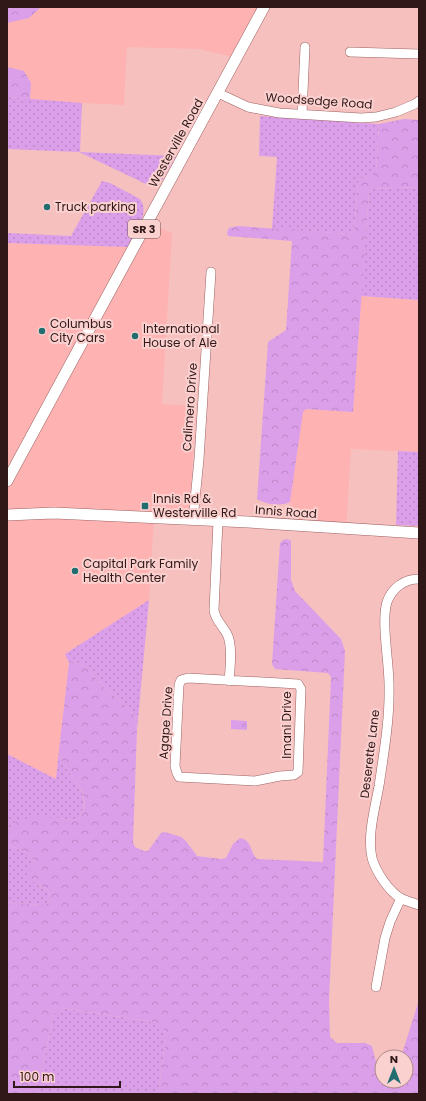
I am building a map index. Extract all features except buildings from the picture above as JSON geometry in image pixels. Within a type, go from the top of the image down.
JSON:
[{"type":"main road","name":"Westerville Road","points":[[7,481],[264,7]]},
{"type":"main road","name":"Innis Road","points":[[7,515],[54,513],[419,533]]},
{"type":"street","points":[[302,114],[305,47]]},
{"type":"street","points":[[350,52],[419,54]]},
{"type":"street","name":"Woodsedge Road","points":[[218,93],[248,107],[279,113],[361,118],[376,117],[396,112],[416,104],[419,101]]},
{"type":"street","name":"Calimero Drive","points":[[193,520],[211,272]]},
{"type":"street","points":[[218,521],[214,610],[216,618],[228,635],[230,641],[229,681]]},
{"type":"street","name":"Deserette Lane","points":[[419,579],[398,585],[393,589],[387,603],[385,618],[389,683],[387,733],[370,839],[372,858],[381,880],[401,898],[419,905]]},
{"type":"street","name":"Agape Drive","points":[[229,681],[188,678],[181,680],[179,685],[176,766],[179,777],[255,781],[288,775]]},
{"type":"street","name":"Imani Drive","points":[[229,681],[298,684],[301,689],[298,772],[294,775],[288,775]]},
{"type":"street","points":[[376,987],[385,938],[390,922],[401,898]]},
{"type":"shaded area","points":[[41,7],[263,7],[236,58],[199,49],[127,47],[124,105],[30,99],[31,83],[24,71],[7,67],[7,23],[29,18]]},
{"type":"shaded area","points":[[141,221],[172,233],[162,404],[196,406],[189,522],[154,520],[149,600],[65,654],[69,663],[56,779],[7,754],[7,243],[128,247]]},
{"type":"shaded area","points":[[361,296],[419,300],[419,452],[351,449],[346,530],[292,526],[290,502],[302,412],[306,409],[353,412]]},
{"type":"green space","points":[[7,7],[41,7],[29,18],[7,23]]},
{"type":"green space","points":[[7,67],[24,71],[31,83],[30,99],[7,97]]},
{"type":"green space","points":[[7,97],[82,103],[80,152],[176,156],[161,182],[153,186],[79,152],[7,149]]},
{"type":"green space","points":[[260,116],[379,124],[376,173],[372,177],[361,178],[358,183],[354,231],[349,234],[272,229],[277,157],[259,156]]},
{"type":"green space","points":[[404,119],[419,120],[419,187],[372,189],[369,193],[353,412],[306,409],[303,412],[290,502],[277,505],[264,502],[257,499],[268,342],[286,330],[292,241],[228,236],[227,232],[229,228],[237,226],[349,234],[354,231],[358,183],[361,178],[372,177],[376,172],[379,124]]},
{"type":"green space","points":[[102,181],[110,183],[140,199],[143,205],[143,217],[128,247],[7,243],[7,233],[71,236]]},
{"type":"green space","points":[[419,187],[419,300],[361,296],[369,193],[372,189]]},
{"type":"green space","points":[[398,451],[419,452],[419,526],[396,525]]},
{"type":"green space","points":[[287,539],[291,541],[291,580],[295,591],[341,639],[345,651],[329,1000],[330,1037],[337,1043],[365,1043],[372,1046],[374,1054],[374,1089],[414,1089],[414,1049],[404,1049],[419,1000],[419,1094],[158,1094],[166,1037],[163,1028],[154,1022],[62,1008],[54,1013],[43,1064],[33,1094],[7,1094],[7,902],[46,905],[50,898],[48,890],[30,880],[27,873],[33,866],[34,861],[28,853],[8,845],[7,831],[14,823],[30,817],[73,820],[79,819],[83,810],[84,802],[81,789],[67,770],[62,761],[59,750],[69,663],[74,661],[85,666],[105,688],[135,716],[137,730],[133,842],[135,847],[148,851],[161,833],[165,832],[181,837],[186,841],[197,856],[221,859],[226,858],[233,844],[240,838],[247,841],[257,859],[323,862],[331,677],[328,673],[275,669],[272,664],[280,543]]},
{"type":"green space","points":[[149,600],[137,730],[135,716],[127,707],[105,688],[85,666],[74,661],[69,663],[65,654]]},
{"type":"green space","points":[[231,720],[247,721],[247,730],[231,729]]},
{"type":"green space","points":[[59,750],[62,761],[83,795],[83,810],[79,819],[73,820],[59,818],[14,823],[7,831],[7,754],[56,779]]},
{"type":"green space","points":[[7,843],[8,845],[28,853],[34,861],[33,866],[38,885],[48,890],[50,898],[46,905],[7,902]]},
{"type":"green space","points":[[61,1008],[154,1022],[163,1027],[166,1037],[158,1094],[33,1094],[43,1064],[54,1013]]},
{"type":"place","name":"Truck parking","points":[[47,207]]},
{"type":"place","name":"Columbus City Cars","points":[[42,331]]},
{"type":"place","name":"International House of Ale","points":[[135,336]]},
{"type":"place","name":"Innis Rd & Westerville Rd","points":[[145,506]]},
{"type":"place","name":"Capital Park Family Health Center","points":[[75,571]]}]
